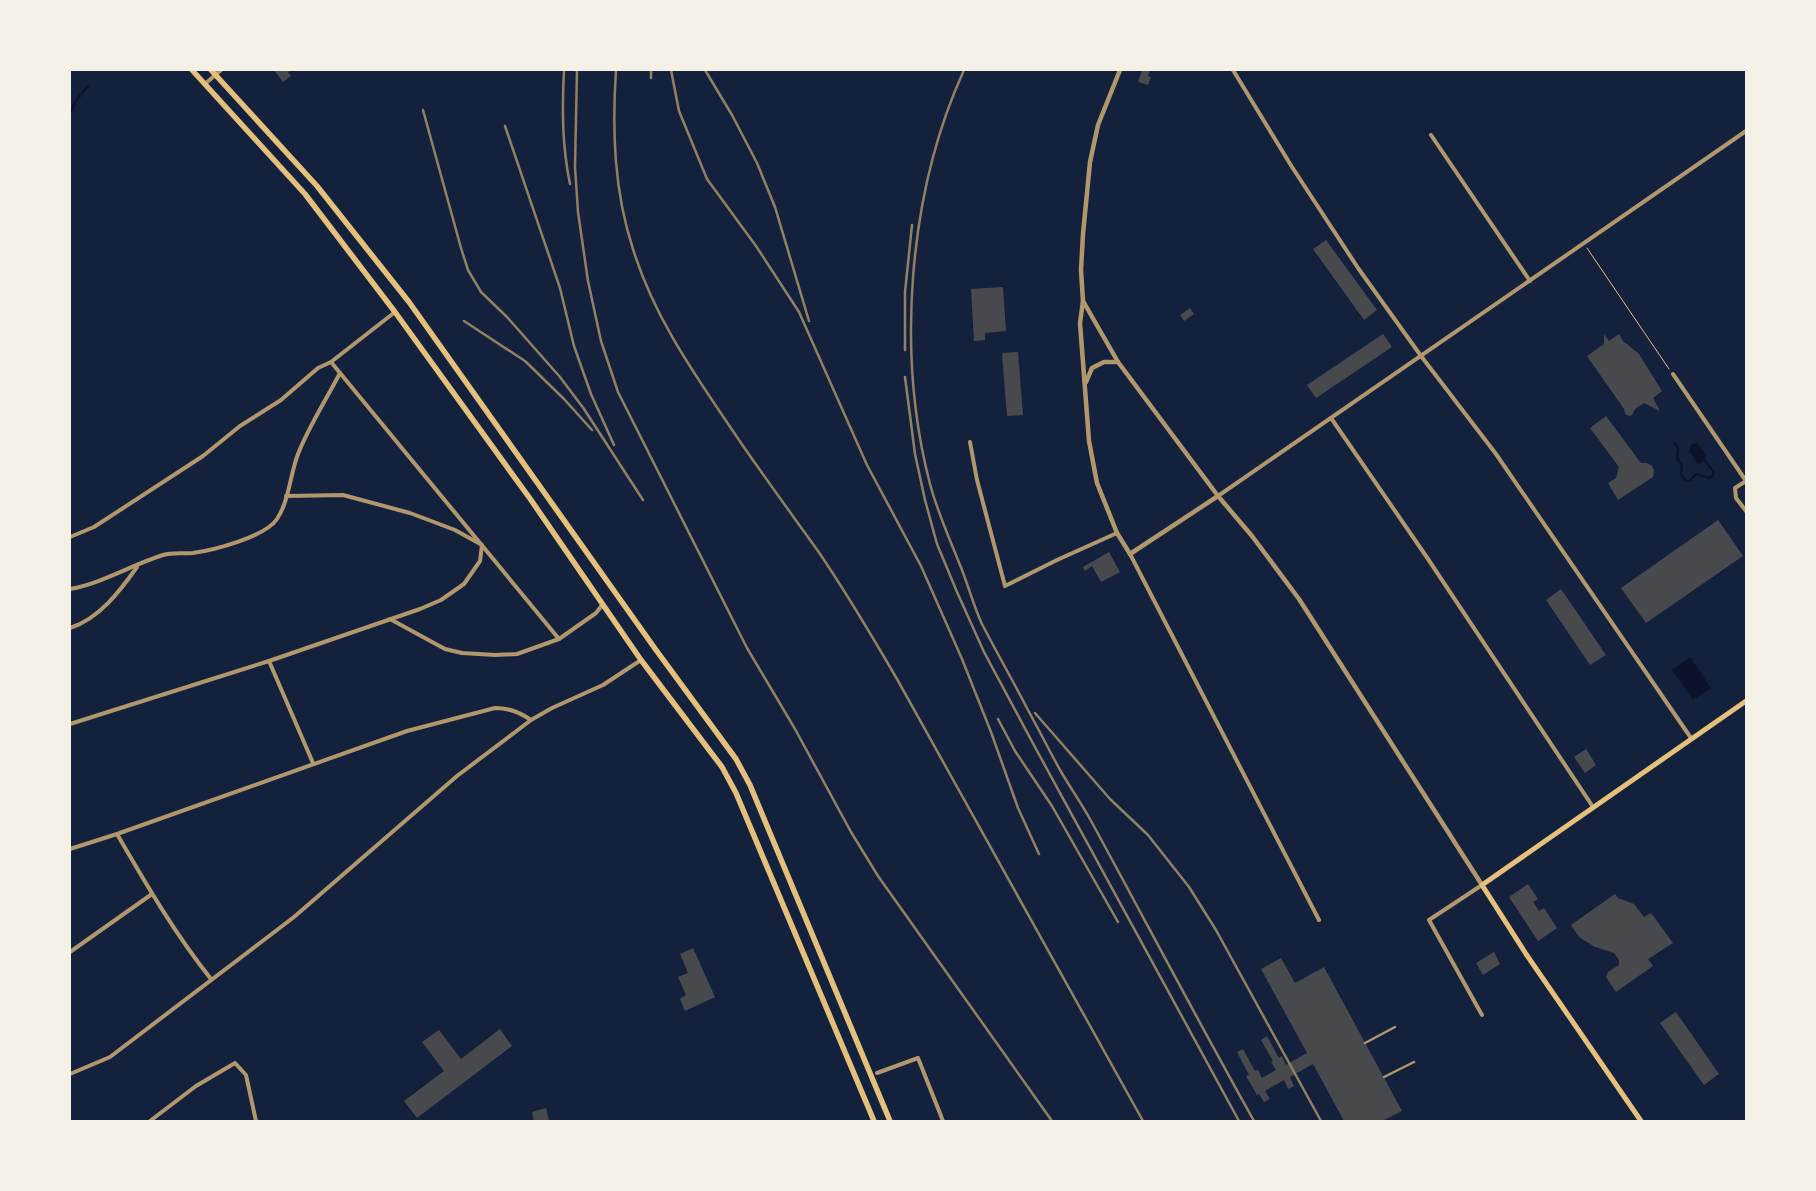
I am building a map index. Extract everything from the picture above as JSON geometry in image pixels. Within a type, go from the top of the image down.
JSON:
[{"type":"main road","points":[[192,70],[305,194],[396,312],[531,500],[641,660],[722,767],[736,793],[874,1121]]},
{"type":"main road","points":[[213,72],[317,186],[409,302],[736,760],[750,785],[890,1121]]},
{"type":"main road","points":[[1641,1121],[1526,954],[1482,885],[1746,700]]},
{"type":"street","points":[[204,84],[213,72],[221,70]]},
{"type":"street","points":[[1120,70],[1098,125],[1090,162],[1082,252],[1083,302],[1080,323],[1082,360],[1086,384],[1090,441],[1097,483],[1117,533],[1130,554],[1319,920]]},
{"type":"street","points":[[1233,70],[1310,196],[1358,268],[1421,356],[1496,454],[1691,738]]},
{"type":"street","points":[[1130,554],[1218,496],[1746,131]]},
{"type":"street","points":[[1431,135],[1530,280]]},
{"type":"street","points":[[1083,302],[1118,362],[1218,496],[1252,536],[1299,599],[1482,885],[1429,920],[1482,1015]]},
{"type":"street","points":[[70,537],[94,527],[203,456],[240,426],[281,400],[318,368],[331,362],[396,312]]},
{"type":"street","points":[[331,362],[560,639]]},
{"type":"street","points":[[1086,384],[1092,368],[1104,362],[1118,362]]},
{"type":"street","points":[[70,589],[122,573],[162,556],[207,550],[266,529],[276,520],[286,496],[298,455],[340,373]]},
{"type":"street","points":[[1673,374],[1746,481],[1736,488],[1736,498],[1746,511]]},
{"type":"street","points":[[1331,418],[1426,556],[1592,807]]},
{"type":"street","points":[[970,442],[977,480],[1005,586],[1117,533]]},
{"type":"street","points":[[286,496],[343,495],[410,513],[455,530],[482,545]]},
{"type":"street","points":[[70,724],[269,661],[441,600],[464,584],[480,561],[482,545]]},
{"type":"street","points":[[70,628],[85,622],[116,596],[138,565]]},
{"type":"street","points":[[389,619],[436,644],[462,653],[495,656],[517,654],[560,639],[596,613],[604,604]]},
{"type":"street","points":[[70,1074],[110,1057],[294,917],[457,776],[531,720],[552,708],[603,685],[641,660]]},
{"type":"street","points":[[269,661],[313,763]]},
{"type":"street","points":[[70,849],[117,834],[407,730],[495,708],[515,710],[531,720]]},
{"type":"street","points":[[117,834],[188,950],[211,979]]},
{"type":"street","points":[[70,952],[152,894]]},
{"type":"street","points":[[1365,1043],[1395,1027]]},
{"type":"street","points":[[877,1073],[918,1058],[943,1121]]},
{"type":"street","points":[[1384,1077],[1414,1062]]},
{"type":"street","points":[[150,1121],[196,1086],[235,1063],[246,1074],[256,1121]]},
{"type":"path","points":[[1584,243],[1673,374]]},
{"type":"water","points":[[1697,443],[1706,455],[1705,461],[1698,464],[1689,451],[1692,444]]},
{"type":"water","points":[[1690,657],[1711,688],[1693,700],[1672,670]]},
{"type":"building","points":[[274,70],[291,70],[288,72],[291,76],[283,82]]},
{"type":"building","points":[[1142,70],[1150,70],[1148,76],[1151,77],[1148,85],[1138,82]]},
{"type":"building","points":[[1326,240],[1377,310],[1364,320],[1313,249]]},
{"type":"building","points":[[1003,287],[1006,331],[985,333],[985,340],[974,341],[971,289]]},
{"type":"building","points":[[1190,308],[1194,314],[1184,321],[1180,315]]},
{"type":"building","points":[[1383,334],[1392,347],[1316,398],[1307,385]]},
{"type":"building","points":[[1604,334],[1609,341],[1619,334],[1623,341],[1639,354],[1662,391],[1653,398],[1660,411],[1644,403],[1635,409],[1632,415],[1625,414],[1624,409],[1587,356],[1604,344]]},
{"type":"building","points":[[1018,352],[1023,415],[1007,416],[1002,353]]},
{"type":"building","points":[[1606,416],[1641,463],[1647,463],[1652,466],[1654,471],[1653,477],[1618,500],[1608,483],[1616,478],[1619,467],[1590,428]]},
{"type":"building","points":[[1718,520],[1743,556],[1646,623],[1621,588]]},
{"type":"building","points":[[1109,552],[1120,572],[1101,582],[1092,566],[1085,571],[1083,567]]},
{"type":"building","points":[[1561,589],[1606,655],[1590,665],[1546,600]]},
{"type":"building","points":[[1586,749],[1596,765],[1585,773],[1574,757]]},
{"type":"building","points":[[1528,884],[1538,899],[1533,902],[1539,911],[1544,908],[1557,928],[1538,941],[1509,897]]},
{"type":"building","points":[[1615,894],[1618,898],[1634,904],[1644,917],[1651,913],[1673,943],[1648,959],[1653,966],[1616,992],[1606,977],[1608,972],[1619,965],[1619,960],[1614,953],[1595,947],[1579,937],[1571,925]]},
{"type":"building","points":[[693,948],[715,997],[685,1011],[680,999],[686,995],[678,977],[688,973],[680,954]]},
{"type":"building","points":[[1494,952],[1500,964],[1483,975],[1476,963]]},
{"type":"building","points":[[1281,958],[1295,983],[1324,967],[1402,1111],[1382,1121],[1344,1121],[1313,1064],[1290,1077],[1294,1086],[1288,1089],[1284,1080],[1265,1091],[1270,1099],[1264,1102],[1259,1094],[1257,1095],[1246,1076],[1249,1075],[1237,1052],[1243,1049],[1255,1071],[1258,1070],[1262,1078],[1276,1070],[1261,1040],[1267,1036],[1279,1058],[1282,1056],[1286,1065],[1307,1053],[1261,969]]},
{"type":"building","points":[[1676,1012],[1719,1074],[1704,1085],[1660,1023]]},
{"type":"building","points":[[500,1029],[512,1046],[417,1118],[404,1101],[444,1071],[422,1042],[439,1030],[461,1059]]},
{"type":"building","points":[[546,1108],[549,1121],[534,1121],[532,1112]]},
{"type":"waterway","points":[[70,113],[75,102],[88,86]]},
{"type":"waterway","points":[[1675,444],[1678,448],[1677,458],[1682,466],[1681,475],[1686,481],[1690,481],[1696,474],[1710,478],[1713,475],[1714,472],[1705,461]]},
{"type":"railway","points":[[564,70],[563,127],[565,156],[570,184]]},
{"type":"railway","points":[[577,70],[575,167],[578,212],[588,281],[601,341],[618,392],[747,648],[795,729],[851,832],[878,876],[1052,1121]]},
{"type":"railway","points":[[616,70],[614,116],[618,183],[633,249],[653,301],[695,374],[839,582],[868,630],[1143,1121]]},
{"type":"railway","points":[[651,70],[651,78]]},
{"type":"railway","points":[[671,70],[679,111],[707,179],[756,246],[799,312],[867,465],[921,566],[962,659],[1018,808],[1039,854]]},
{"type":"railway","points":[[705,70],[732,115],[757,163],[775,207],[809,321]]},
{"type":"railway","points":[[964,70],[945,118],[930,168],[913,274],[911,328],[913,382],[919,434],[933,495],[982,624],[1060,770],[1090,819],[1254,1121]]},
{"type":"railway","points":[[423,110],[468,270],[481,292],[507,317],[560,377],[584,409],[643,500]]},
{"type":"railway","points":[[505,126],[560,288],[574,346],[591,394],[614,445]]},
{"type":"railway","points":[[905,350],[905,292],[912,225]]},
{"type":"railway","points":[[464,321],[525,361],[564,399],[592,430]]},
{"type":"railway","points":[[905,377],[915,454],[925,500],[937,544],[957,592],[984,652],[1239,1121]]},
{"type":"railway","points":[[1035,713],[1110,799],[1148,835],[1189,887],[1216,930],[1321,1121]]},
{"type":"railway","points":[[998,719],[1015,751],[1052,806],[1118,922]]}]
